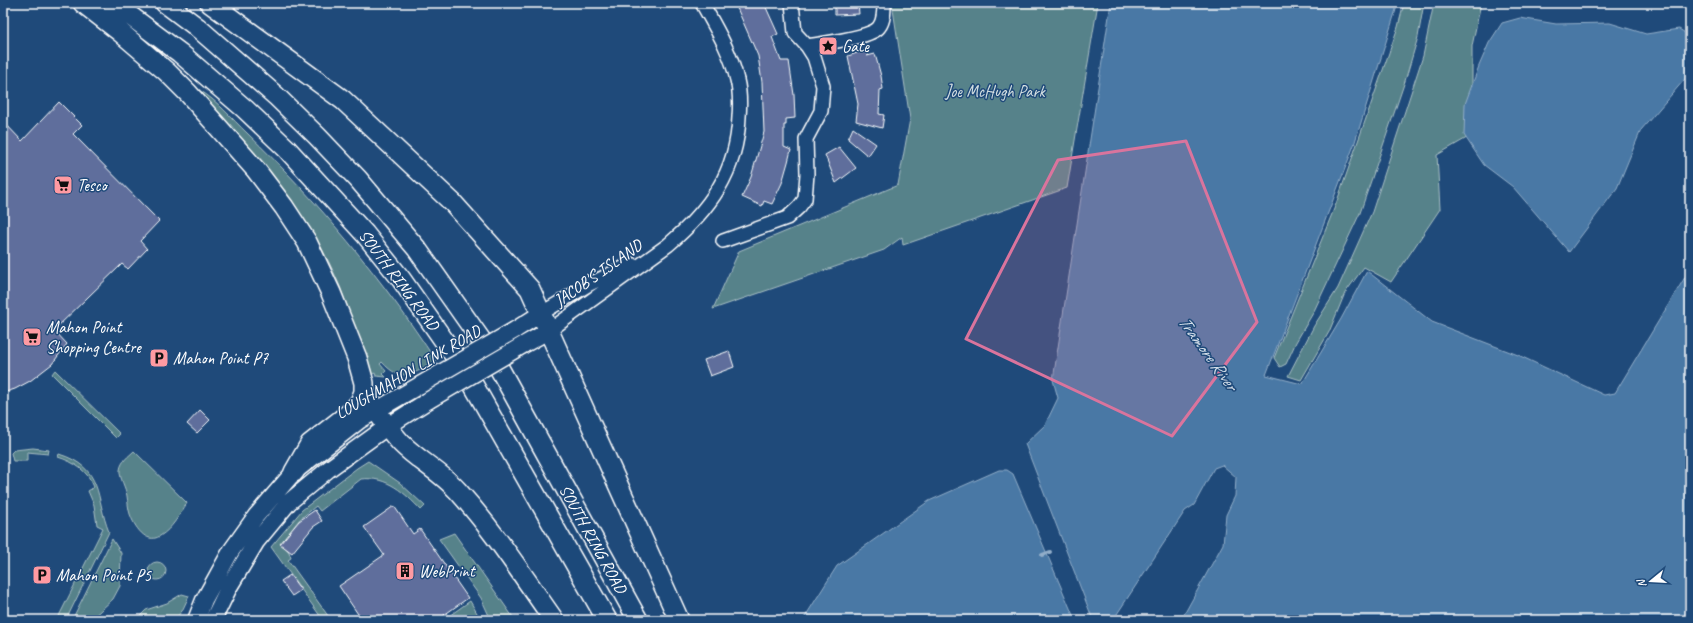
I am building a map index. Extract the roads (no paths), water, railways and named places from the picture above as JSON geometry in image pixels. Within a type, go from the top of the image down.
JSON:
[{"type":"highway","points":[[83,3],[119,31],[167,72],[188,93],[256,170],[284,207],[307,242],[332,293],[357,358],[364,383],[364,392],[360,402],[352,412],[310,444],[294,472]]},
{"type":"highway","name":"SOUTH RING ROAD","points":[[113,3],[180,53],[245,109],[286,148],[365,234],[401,279],[466,372],[607,620]]},
{"type":"highway","name":"SOUTH RING ROAD","points":[[165,3],[197,27],[276,96],[312,131],[358,179],[417,249],[493,357],[638,620]]},
{"type":"highway","points":[[210,3],[343,100],[453,204],[530,289],[546,321],[679,620]]},
{"type":"highway","points":[[364,392],[403,445],[435,469],[474,510],[498,540],[554,620]]},
{"type":"main road","name":"LOUGHMAHON LINK ROAD","points":[[196,620],[207,594],[231,551],[256,516],[294,472],[360,420],[514,330],[546,321]]},
{"type":"main road","name":"LOUGHMAHON LINK ROAD","points":[[213,620],[229,587],[256,542],[289,502],[330,468],[388,426],[429,400],[523,346],[546,321]]},
{"type":"street","name":"JACOB'S ISLAND","points":[[546,321],[668,245],[695,221],[717,192],[732,160],[739,127],[740,103],[737,80],[724,45],[702,3]]},
{"type":"street","points":[[724,241],[787,218],[805,199],[807,174],[806,139],[821,110],[824,86],[818,68],[807,46],[795,33],[792,3]]},
{"type":"street","points":[[807,46],[864,35],[879,27],[882,19],[884,3]]},
{"type":"street","name":"JACOB'S ISLAND","points":[[546,321],[588,285],[668,245]]},
{"type":"water","name":"Tramore River","points":[[1111,3],[1398,3],[1354,145],[1266,375],[1302,384],[1341,319],[1367,271],[1432,322],[1518,355],[1604,395],[1615,393],[1690,269],[1690,620],[1181,620],[1223,544],[1226,515],[1235,496],[1236,477],[1222,465],[1214,468],[1194,505],[1185,511],[1113,620],[1093,620],[1025,444],[1045,425],[1058,398],[1053,380]]},
{"type":"water","points":[[1520,18],[1556,24],[1610,23],[1646,34],[1679,29],[1690,36],[1690,73],[1641,130],[1617,188],[1569,252],[1513,187],[1484,165],[1464,135],[1465,104],[1489,43],[1502,23]]},
{"type":"water","points":[[999,470],[1007,470],[1013,474],[1075,620],[803,620],[837,566],[929,501]]},
{"type":"waterway","points":[[1042,555],[1050,552]]},
{"type":"place","name":"Gate","points":[[828,46]]},
{"type":"place","name":"Tesco","points":[[63,185]]},
{"type":"place","name":"Mahon Point Shopping Centre","points":[[32,337]]},
{"type":"place","name":"Mahon Point P7","points":[[159,358]]},
{"type":"place","name":"WebPrint","points":[[405,571]]},
{"type":"place","name":"Mahon Point P5","points":[[42,575]]},
{"type":"park label","name":"Joe McHugh Park","points":[[995,91]]}]
